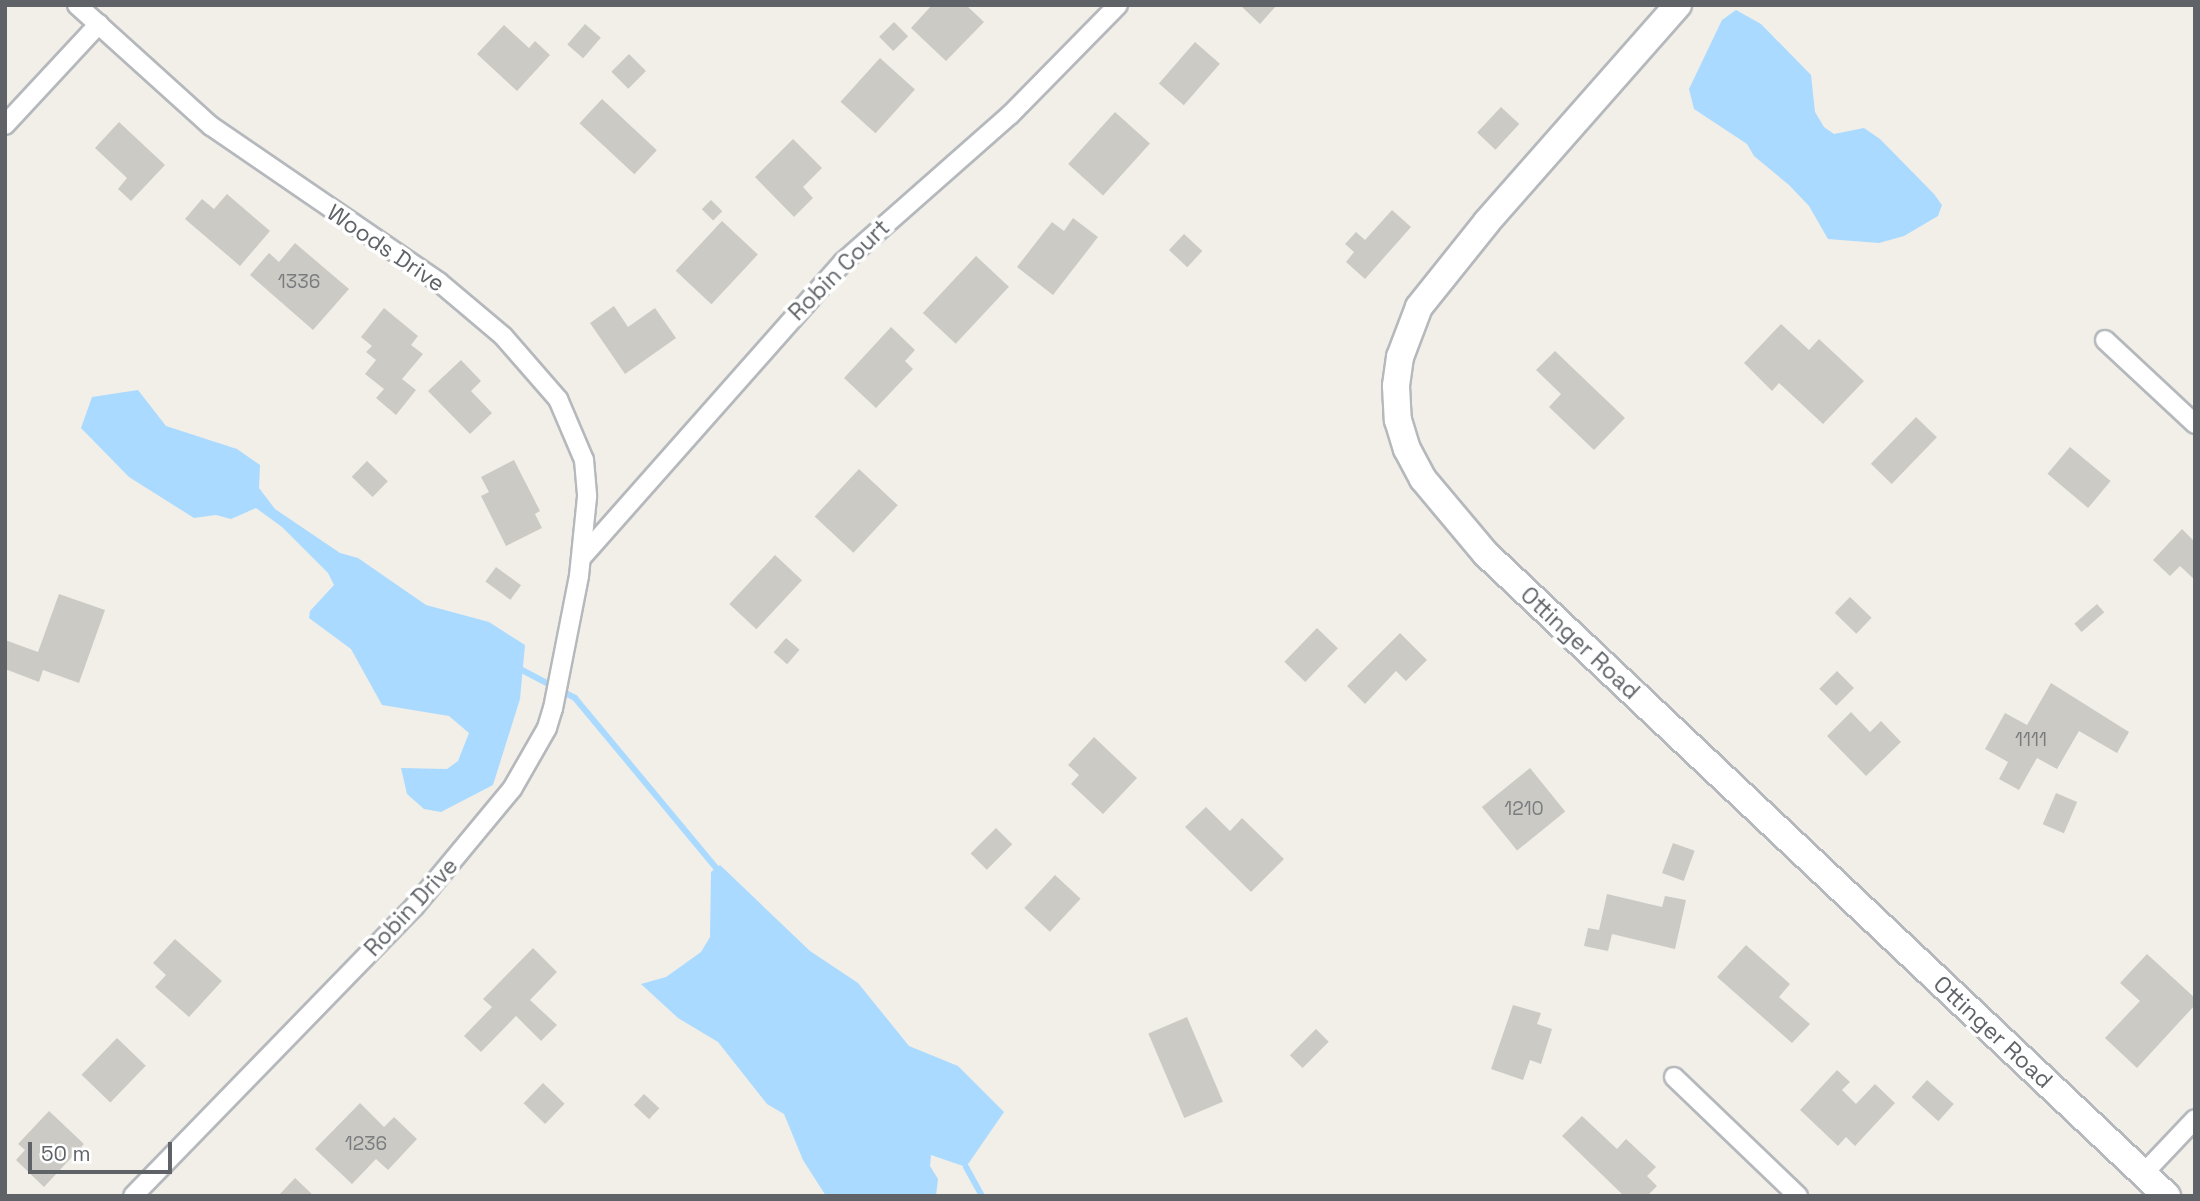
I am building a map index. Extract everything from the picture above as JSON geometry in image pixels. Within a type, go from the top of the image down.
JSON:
[{"type":"street","name":"Woods Drive","points":[[77,5],[211,126],[439,282],[525,358],[558,399],[584,460],[587,497],[582,557]]},
{"type":"street","name":"Robin Court","points":[[582,557],[844,262],[1010,115],[1118,5]]},
{"type":"street","name":"Ottinger Road","points":[[1678,5],[1487,222],[1419,307],[1400,357],[1396,386],[1398,420],[1407,449],[1423,479],[1486,554],[2167,1196]]},
{"type":"street","points":[[5,125],[99,24]]},
{"type":"street","points":[[2105,340],[2195,424]]},
{"type":"street","name":"Robin Drive","points":[[133,1196],[414,907],[512,789],[547,728],[582,557]]},
{"type":"street","points":[[1674,1077],[1798,1196]]},
{"type":"street","points":[[2144,1173],[2195,1119]]},
{"type":"water","points":[[1736,10],[1761,24],[1811,75],[1815,112],[1824,127],[1834,134],[1864,128],[1880,139],[1934,194],[1942,205],[1938,216],[1904,236],[1879,243],[1828,239],[1809,206],[1754,156],[1747,144],[1694,109],[1689,89],[1722,20]]},
{"type":"water","points":[[138,390],[166,426],[237,449],[260,465],[259,488],[275,509],[340,553],[358,558],[426,605],[489,622],[525,645],[520,699],[493,785],[441,812],[424,809],[407,794],[401,768],[447,769],[458,761],[469,733],[449,716],[382,705],[351,649],[309,618],[310,611],[334,585],[328,573],[282,527],[256,508],[231,519],[216,515],[194,518],[129,477],[81,428],[92,397]]},
{"type":"water","points":[[720,865],[810,951],[858,983],[909,1046],[958,1066],[1004,1112],[966,1167],[931,1155],[930,1166],[938,1179],[936,1196],[826,1196],[803,1160],[784,1114],[767,1104],[718,1042],[678,1018],[641,984],[666,977],[701,952],[710,937],[711,872]]},
{"type":"building","points":[[932,5],[966,5],[984,22],[946,61],[911,28]]},
{"type":"building","points":[[1240,5],[1277,5],[1260,24]]},
{"type":"building","points":[[894,22],[908,36],[893,51],[879,37]]},
{"type":"building","points":[[585,24],[601,38],[583,58],[567,44]]},
{"type":"building","points":[[504,25],[529,48],[535,41],[550,55],[517,91],[477,54]]},
{"type":"building","points":[[1195,42],[1220,64],[1184,105],[1159,84]]},
{"type":"building","points":[[629,54],[646,71],[628,89],[611,72]]},
{"type":"building","points":[[880,58],[915,89],[875,133],[841,102]]},
{"type":"building","points":[[602,99],[657,150],[634,174],[579,123]]},
{"type":"building","points":[[1501,107],[1519,124],[1495,150],[1477,133]]},
{"type":"building","points":[[1115,112],[1150,143],[1103,195],[1068,164]]},
{"type":"building","points":[[119,122],[165,165],[131,201],[118,189],[127,178],[95,148]]},
{"type":"building","points":[[793,139],[822,168],[803,187],[813,198],[794,217],[755,177]]},
{"type":"building","points":[[227,194],[270,231],[240,266],[185,219],[202,199],[214,209]]},
{"type":"building","points":[[711,200],[722,211],[713,221],[702,209]]},
{"type":"building","points":[[1392,210],[1411,227],[1365,279],[1346,262],[1354,252],[1345,244],[1356,232],[1365,240]]},
{"type":"building","points":[[1073,218],[1098,237],[1053,295],[1017,267],[1052,222],[1064,231]]},
{"type":"building","points":[[722,221],[758,254],[711,304],[676,271]]},
{"type":"building","points":[[1184,234],[1202,251],[1187,267],[1169,250]]},
{"type":"building","points":[[295,243],[349,289],[313,330],[250,275],[269,253],[279,262]]},
{"type":"building","points":[[976,256],[1009,287],[956,344],[923,313]]},
{"type":"building","points":[[614,306],[628,327],[655,308],[676,338],[625,374],[590,323]]},
{"type":"building","points":[[384,308],[418,336],[411,345],[423,354],[402,379],[416,390],[396,415],[376,398],[384,389],[365,374],[376,360],[366,352],[372,346],[361,337]]},
{"type":"building","points":[[1781,324],[1809,350],[1819,339],[1864,381],[1823,424],[1779,383],[1772,391],[1744,363]]},
{"type":"building","points":[[891,327],[915,350],[905,361],[913,369],[876,408],[844,378]]},
{"type":"building","points":[[1555,351],[1625,418],[1594,450],[1549,407],[1561,394],[1536,370]]},
{"type":"building","points":[[461,360],[481,381],[471,391],[492,413],[470,434],[428,391]]},
{"type":"building","points":[[1916,417],[1937,437],[1892,484],[1871,464]]},
{"type":"building","points":[[2070,447],[2111,481],[2088,508],[2048,474]]},
{"type":"building","points":[[514,460],[540,511],[535,514],[542,528],[506,546],[481,496],[489,492],[481,477]]},
{"type":"building","points":[[367,461],[388,481],[373,497],[352,477]]},
{"type":"building","points":[[859,469],[898,505],[853,553],[815,517]]},
{"type":"building","points":[[2182,529],[2195,542],[2195,580],[2180,566],[2170,576],[2153,560]]},
{"type":"building","points":[[775,555],[802,580],[756,629],[729,604]]},
{"type":"building","points":[[496,567],[521,585],[510,600],[485,582]]},
{"type":"building","points":[[59,594],[105,610],[79,683],[43,670],[39,682],[5,669],[5,640],[38,652]]},
{"type":"building","points":[[1850,597],[1872,618],[1856,634],[1835,613]]},
{"type":"building","points":[[2097,604],[2104,612],[2082,632],[2074,624]]},
{"type":"building","points":[[1317,628],[1338,648],[1305,682],[1284,662]]},
{"type":"building","points":[[1400,633],[1427,660],[1406,681],[1396,671],[1365,704],[1347,686]]},
{"type":"building","points":[[786,638],[800,650],[787,664],[774,652]]},
{"type":"building","points":[[1837,671],[1854,688],[1836,706],[1819,689]]},
{"type":"building","points":[[2051,683],[2129,732],[2117,753],[2079,731],[2057,769],[2037,758],[2019,790],[1999,779],[2008,762],[1985,749],[2005,713],[2027,725]]},
{"type":"building","points":[[1851,712],[1870,732],[1881,721],[1901,742],[1866,776],[1827,736]]},
{"type":"building","points":[[1094,737],[1137,778],[1103,814],[1071,784],[1079,775],[1068,765]]},
{"type":"building","points":[[1530,768],[1565,812],[1517,851],[1482,807]]},
{"type":"building","points":[[2056,793],[2077,802],[2064,833],[2043,824]]},
{"type":"building","points":[[1206,807],[1230,831],[1242,818],[1284,859],[1251,892],[1185,827]]},
{"type":"building","points":[[996,828],[1012,844],[987,870],[971,853]]},
{"type":"building","points":[[1673,843],[1695,851],[1684,881],[1662,873]]},
{"type":"building","points":[[1055,875],[1081,899],[1050,932],[1024,908]]},
{"type":"building","points":[[1607,894],[1662,907],[1665,896],[1686,900],[1675,949],[1612,934],[1608,951],[1584,946],[1588,928],[1599,930]]},
{"type":"building","points":[[175,939],[222,981],[189,1017],[155,987],[166,975],[153,963]]},
{"type":"building","points":[[1746,945],[1790,984],[1779,997],[1810,1024],[1792,1043],[1717,977]]},
{"type":"building","points":[[533,948],[557,972],[530,1000],[557,1025],[541,1041],[516,1016],[481,1052],[464,1036],[492,1007],[483,999]]},
{"type":"building","points":[[2147,954],[2195,998],[2195,1005],[2137,1068],[2105,1038],[2140,1001],[2120,983]]},
{"type":"building","points":[[1513,1005],[1541,1013],[1537,1024],[1552,1029],[1541,1064],[1530,1060],[1523,1080],[1491,1069]]},
{"type":"building","points":[[1187,1017],[1223,1102],[1184,1118],[1148,1033]]},
{"type":"building","points":[[1316,1029],[1329,1042],[1303,1068],[1290,1055]]},
{"type":"building","points":[[117,1038],[146,1066],[110,1102],[82,1075]]},
{"type":"building","points":[[1837,1070],[1850,1082],[1842,1090],[1856,1104],[1875,1084],[1895,1103],[1855,1146],[1846,1137],[1838,1146],[1800,1110]]},
{"type":"building","points":[[1927,1080],[1954,1104],[1938,1121],[1912,1097]]},
{"type":"building","points":[[543,1083],[565,1104],[545,1124],[524,1103]]},
{"type":"building","points":[[644,1094],[659,1108],[649,1119],[634,1105]]},
{"type":"building","points":[[360,1103],[384,1127],[394,1117],[417,1139],[388,1170],[376,1159],[352,1184],[315,1149]]},
{"type":"building","points":[[49,1111],[84,1144],[44,1187],[16,1160],[25,1150],[18,1144]]},
{"type":"building","points":[[1582,1116],[1617,1149],[1626,1139],[1656,1167],[1647,1176],[1657,1186],[1647,1196],[1624,1196],[1562,1136]]},
{"type":"building","points":[[295,1178],[314,1196],[278,1196]]},
{"type":"waterway","points":[[522,670],[575,698],[716,868]]},
{"type":"waterway","points":[[966,1167],[982,1196]]}]
